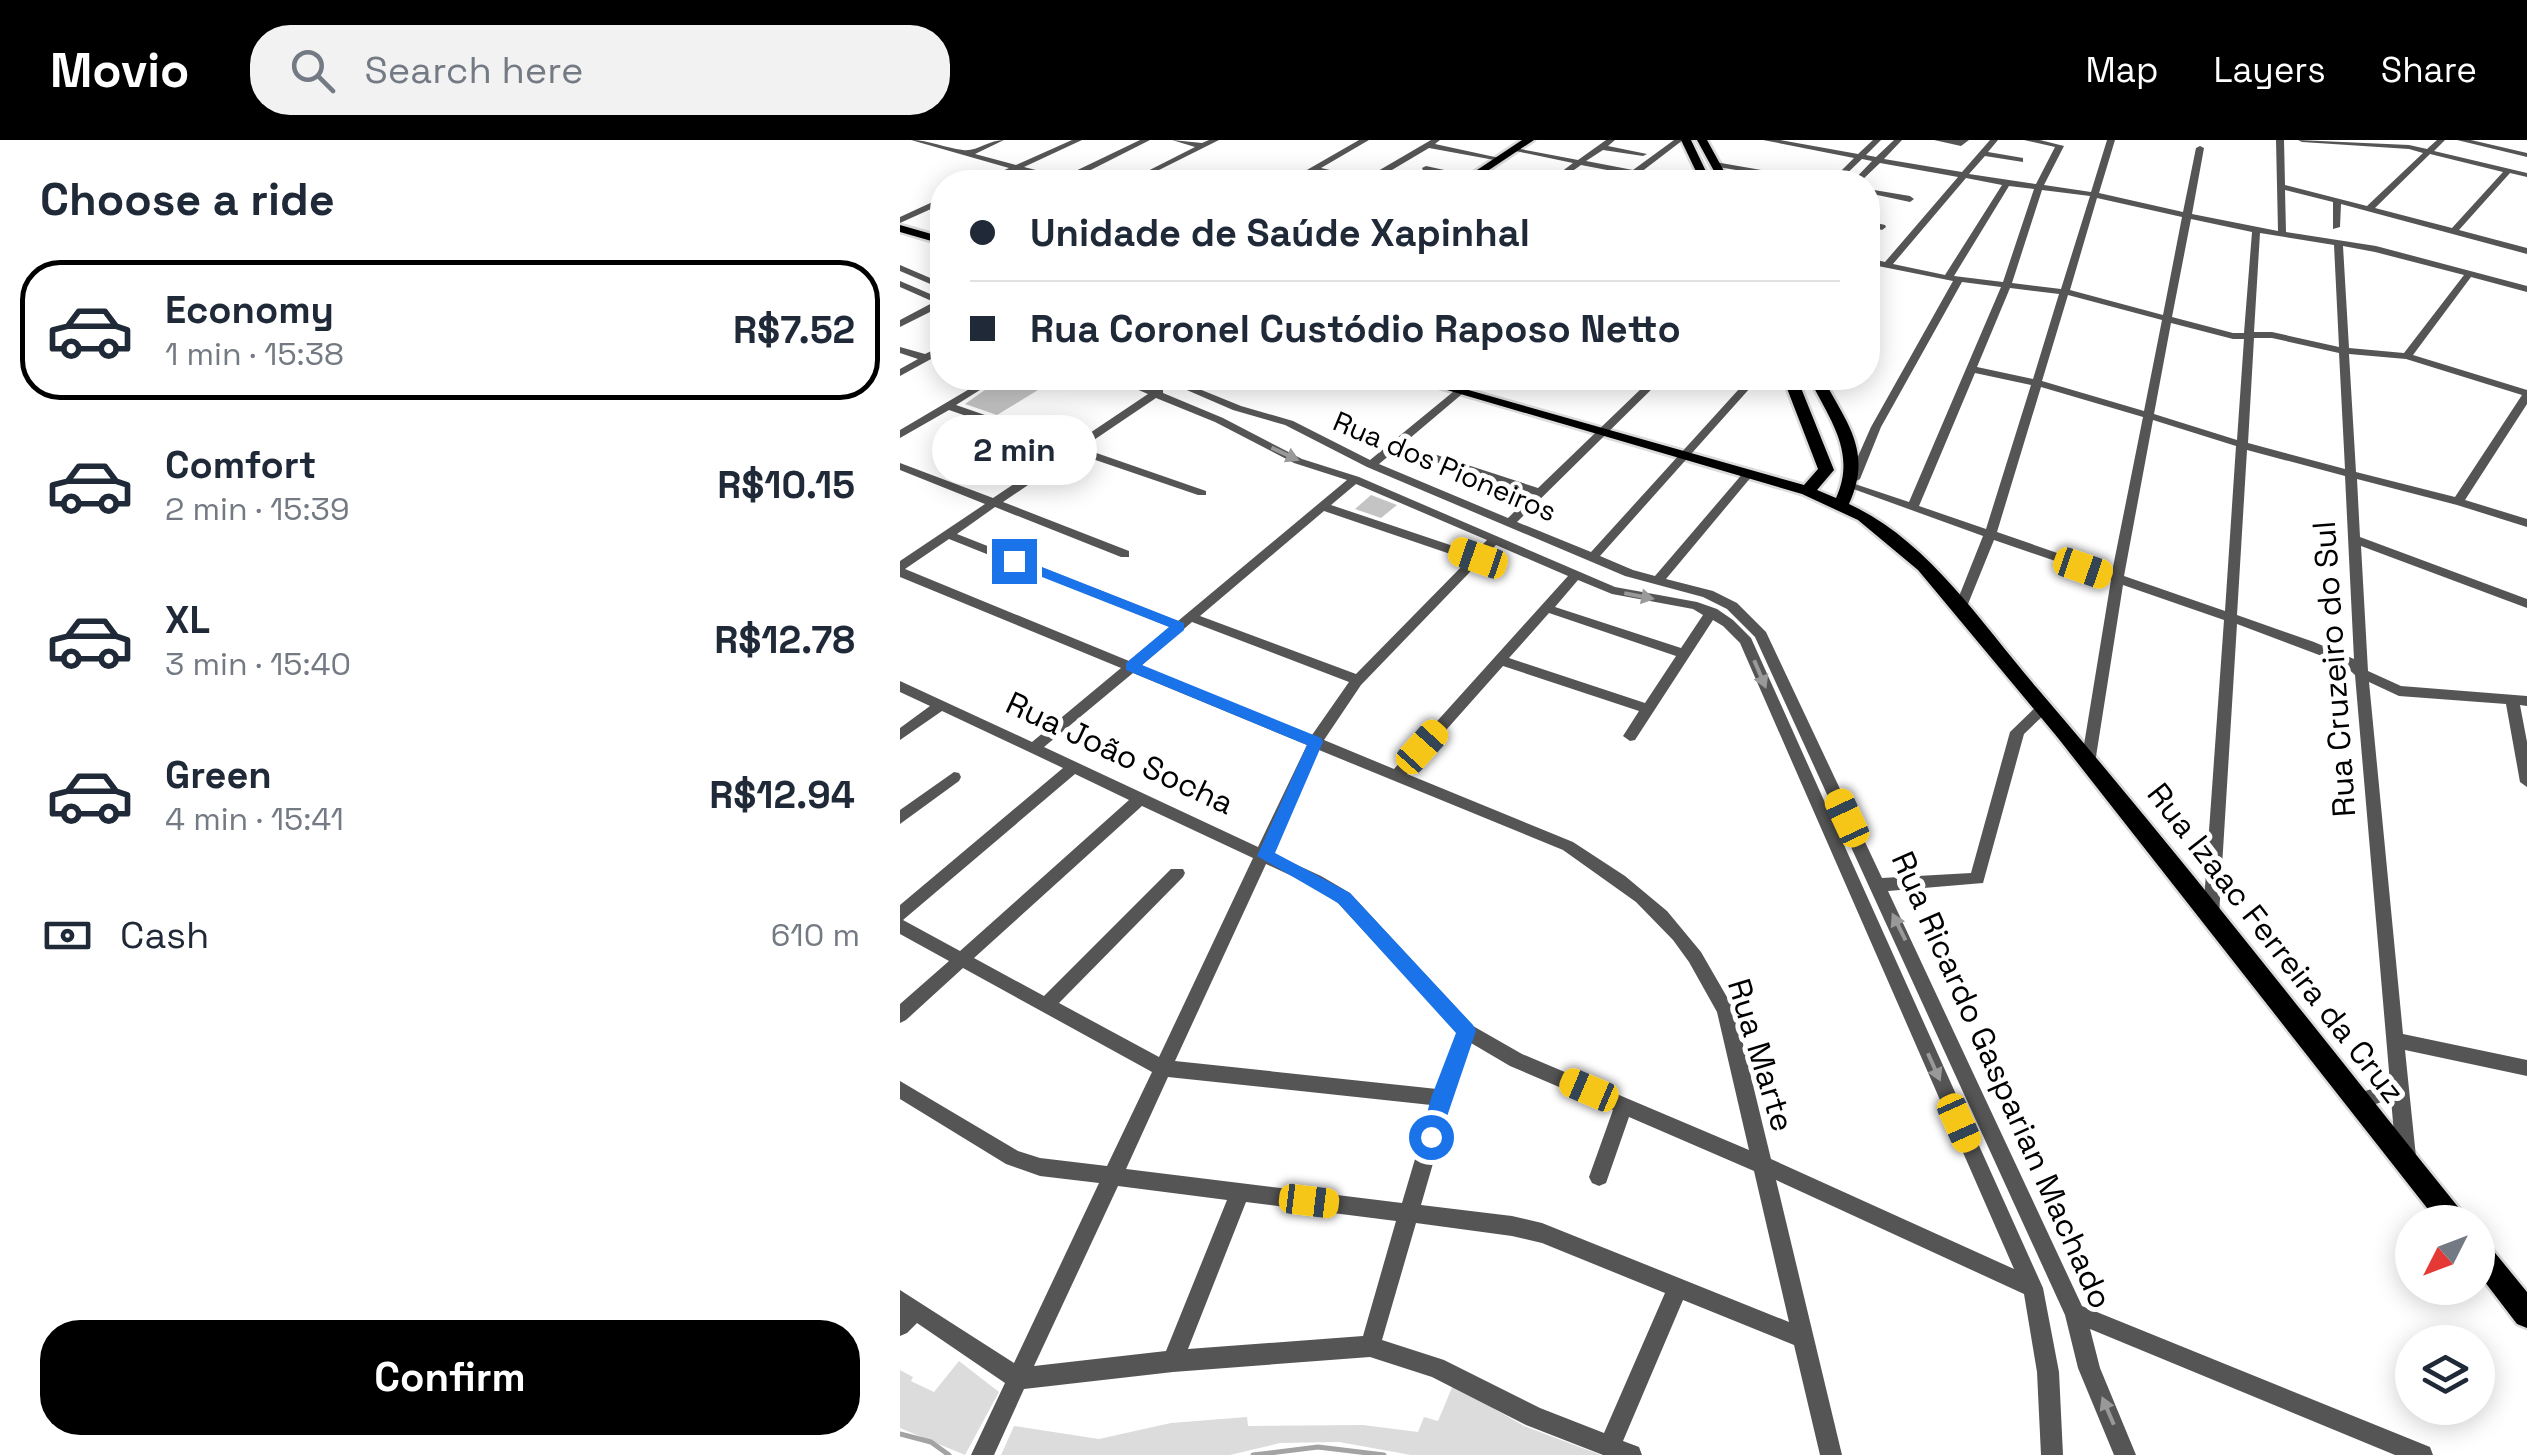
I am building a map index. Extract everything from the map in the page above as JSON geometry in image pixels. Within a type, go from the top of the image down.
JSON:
[{"type":"main road","points":[[1702,140],[1718,170]]},
{"type":"main road","points":[[1685,142],[1700,170]]},
{"type":"main road","points":[[1484,170],[1520,143]]},
{"type":"main road","points":[[900,228],[930,236]]},
{"type":"main road","points":[[900,240],[915,233]]},
{"type":"main road","name":"Rua Izaac Ferreira da Cruz","points":[[1456,390],[1807,491],[1841,504],[1896,540],[1940,585],[2065,732],[2440,1205]]},
{"type":"main road","points":[[1795,390],[1826,470],[1835,480],[1852,482]]},
{"type":"main road","points":[[1822,390],[1853,454],[1852,482],[1841,504]]},
{"type":"main road","points":[[1816,438],[1825,432],[1846,434]]},
{"type":"main road","points":[[1807,491],[1826,470]]},
{"type":"main road","points":[[2495,1274],[2527,1314]]},
{"type":"street","points":[[915,140],[1023,170]]},
{"type":"street","points":[[934,147],[950,140]]},
{"type":"street","points":[[966,155],[1000,140]]},
{"type":"street","points":[[1011,170],[1078,140]]},
{"type":"street","points":[[1087,170],[1146,140]]},
{"type":"street","points":[[1176,140],[1203,146]]},
{"type":"street","points":[[1154,170],[1216,140]]},
{"type":"street","points":[[1313,170],[1365,140]]},
{"type":"street","points":[[1569,170],[1611,140]]},
{"type":"street","points":[[1648,140],[1666,145],[1685,142]]},
{"type":"street","points":[[1767,140],[2006,183],[2096,195],[2338,244],[2522,288],[2527,272]]},
{"type":"street","points":[[1846,170],[1877,140]]},
{"type":"street","points":[[1868,170],[1898,140]]},
{"type":"street","points":[[1938,140],[1961,144],[1964,140]]},
{"type":"street","points":[[1887,265],[1994,140]]},
{"type":"street","points":[[1912,508],[2007,284],[2040,187],[2060,146],[2028,140]]},
{"type":"street","points":[[1960,609],[1990,535],[2111,140]]},
{"type":"street","points":[[2280,140],[2282,235]]},
{"type":"street","points":[[2302,140],[2386,142],[2527,175]]},
{"type":"street","points":[[2368,210],[2441,140]]},
{"type":"street","points":[[2460,140],[2527,155]]},
{"type":"street","points":[[1388,170],[1432,143],[1500,160]]},
{"type":"street","points":[[1520,143],[1620,170]]},
{"type":"street","points":[[1638,170],[1666,145]]},
{"type":"street","points":[[1601,147],[1643,154]]},
{"type":"street","points":[[2088,763],[2117,580],[2200,148]]},
{"type":"street","points":[[1983,153],[2020,160]]},
{"type":"street","points":[[1715,164],[1750,170]]},
{"type":"street","points":[[1426,168],[1433,170]]},
{"type":"street","points":[[2454,232],[2508,170]]},
{"type":"street","points":[[2006,183],[1876,426],[1852,482],[1912,508],[2348,661],[2363,674],[2400,691],[2519,700],[2527,782]]},
{"type":"street","points":[[2281,186],[2527,251]]},
{"type":"street","points":[[1880,193],[1910,199]]},
{"type":"street","points":[[2336,226],[2337,202]]},
{"type":"street","points":[[900,220],[930,206]]},
{"type":"street","points":[[2211,915],[2256,230]]},
{"type":"street","name":"Rua Cruzeiro do Sul","points":[[2338,244],[2363,674],[2407,1164]]},
{"type":"street","points":[[1880,264],[1953,278],[2066,292],[2223,334],[2272,335],[2343,351],[2407,356],[2527,394],[2459,500]]},
{"type":"street","points":[[900,268],[930,281]]},
{"type":"street","points":[[2407,356],[2469,274]]},
{"type":"street","points":[[900,284],[930,297]]},
{"type":"street","points":[[900,324],[930,308]]},
{"type":"street","points":[[900,350],[926,358]]},
{"type":"street","points":[[900,373],[930,356]]},
{"type":"street","points":[[1971,370],[2038,380],[2241,445],[2351,476],[2459,500],[2527,523]]},
{"type":"street","points":[[900,435],[974,390]]},
{"type":"street","name":"Rua dos Pioneiros","points":[[1148,390],[1276,452],[1355,479],[1639,598],[1706,604]]},
{"type":"street","points":[[900,570],[1159,390]]},
{"type":"street","name":"Rua dos Pioneiros","points":[[1197,390],[1235,407],[1279,418],[1371,465],[1706,604]]},
{"type":"street","points":[[1510,522],[1645,390]]},
{"type":"street","points":[[1594,556],[1743,390]]},
{"type":"street","points":[[1371,465],[1460,391]]},
{"type":"street","points":[[948,406],[1202,493]]},
{"type":"street","points":[[1190,408],[1219,417],[1230,414],[1235,407]]},
{"type":"street","points":[[1846,434],[1862,433],[1876,426]]},
{"type":"street","points":[[1395,445],[1538,492]]},
{"type":"street","points":[[900,466],[1126,554]]},
{"type":"street","points":[[1658,581],[1748,474]]},
{"type":"street","points":[[1034,748],[1355,479]]},
{"type":"street","points":[[1385,492],[1402,484],[1442,494]]},
{"type":"street","points":[[1322,506],[1478,558]]},
{"type":"street","points":[[948,535],[1185,622],[1358,680]]},
{"type":"street","points":[[982,1455],[1316,742],[1358,680],[1496,538]]},
{"type":"street","points":[[2354,539],[2527,604]]},
{"type":"street","points":[[1550,562],[1577,555],[1575,548]]},
{"type":"street","name":"Rua Marte","points":[[900,570],[1568,846],[1626,882],[1676,928],[1700,960],[1726,1011],[1766,1166],[1831,1455]]},
{"type":"street","points":[[1396,776],[1577,574]]},
{"type":"street","points":[[1940,585],[1971,581]]},
{"type":"street","points":[[1630,736],[1686,654],[1706,604]]},
{"type":"street","name":"Rua Ricardo Gasparian Machado","points":[[1706,604],[1732,606],[1762,635],[2076,1313],[2089,1368],[2125,1455]]},
{"type":"street","name":"Rua Ricardo Gasparian Machado","points":[[1706,604],[1746,641],[2033,1288],[2048,1372],[2052,1455]]},
{"type":"street","points":[[1546,608],[1686,654]]},
{"type":"street","points":[[1500,660],[1648,709]]},
{"type":"street","name":"Rua João Socha","points":[[900,686],[1265,856],[1344,898],[1467,1031],[1516,1060],[1766,1166],[2033,1288]]},
{"type":"street","points":[[900,735],[941,705]]},
{"type":"street","points":[[1878,885],[1977,879],[2018,732],[2044,707]]},
{"type":"street","points":[[2065,732],[2092,727]]},
{"type":"street","points":[[900,915],[1074,767]]},
{"type":"street","points":[[900,818],[954,777]]},
{"type":"street","points":[[900,1015],[1142,798]]},
{"type":"street","points":[[1046,1005],[1178,874]]},
{"type":"street","points":[[900,926],[1162,1068],[1441,1098]]},
{"type":"street","points":[[1370,1346],[1412,1214],[1441,1098],[1467,1031]]},
{"type":"street","points":[[2394,1040],[2527,1068]]},
{"type":"street","points":[[900,1089],[1012,1158],[1040,1167],[1542,1233],[1805,1339]]},
{"type":"street","points":[[2358,1102],[2398,1089]]},
{"type":"street","points":[[1599,1177],[1624,1105]]},
{"type":"street","points":[[1173,1361],[1240,1192]]},
{"type":"street","points":[[905,1312],[1018,1379],[1173,1361],[1370,1346],[1436,1368],[1534,1417],[1620,1450],[1677,1289]]},
{"type":"street","points":[[2076,1313],[2422,1455]]},
{"type":"shaded area","points":[[959,1361],[999,1392],[965,1455],[900,1428],[900,1370],[913,1377],[911,1381],[934,1392]]},
{"type":"shaded area","points":[[1453,1385],[1524,1426],[1601,1455],[1411,1455],[1339,1442],[1280,1443],[1230,1455],[1001,1455],[1014,1426],[1099,1439],[1171,1423],[1247,1417],[1248,1426],[1363,1425],[1418,1432],[1424,1417],[1438,1421]]},
{"type":"building","points":[[985,390],[1038,390],[997,415],[965,404]]},
{"type":"building","points":[[1371,495],[1397,505],[1381,518],[1355,509]]},
{"type":"waterway","points":[[900,1434],[931,1442],[949,1455]]},
{"type":"waterway","points":[[1253,1455],[1318,1447],[1384,1455]]},
{"type":"route","points":[[1014,561],[1179,626],[1131,666],[1316,742],[1265,856],[1344,898],[1467,1031],[1441,1098],[1431,1137]]}]
